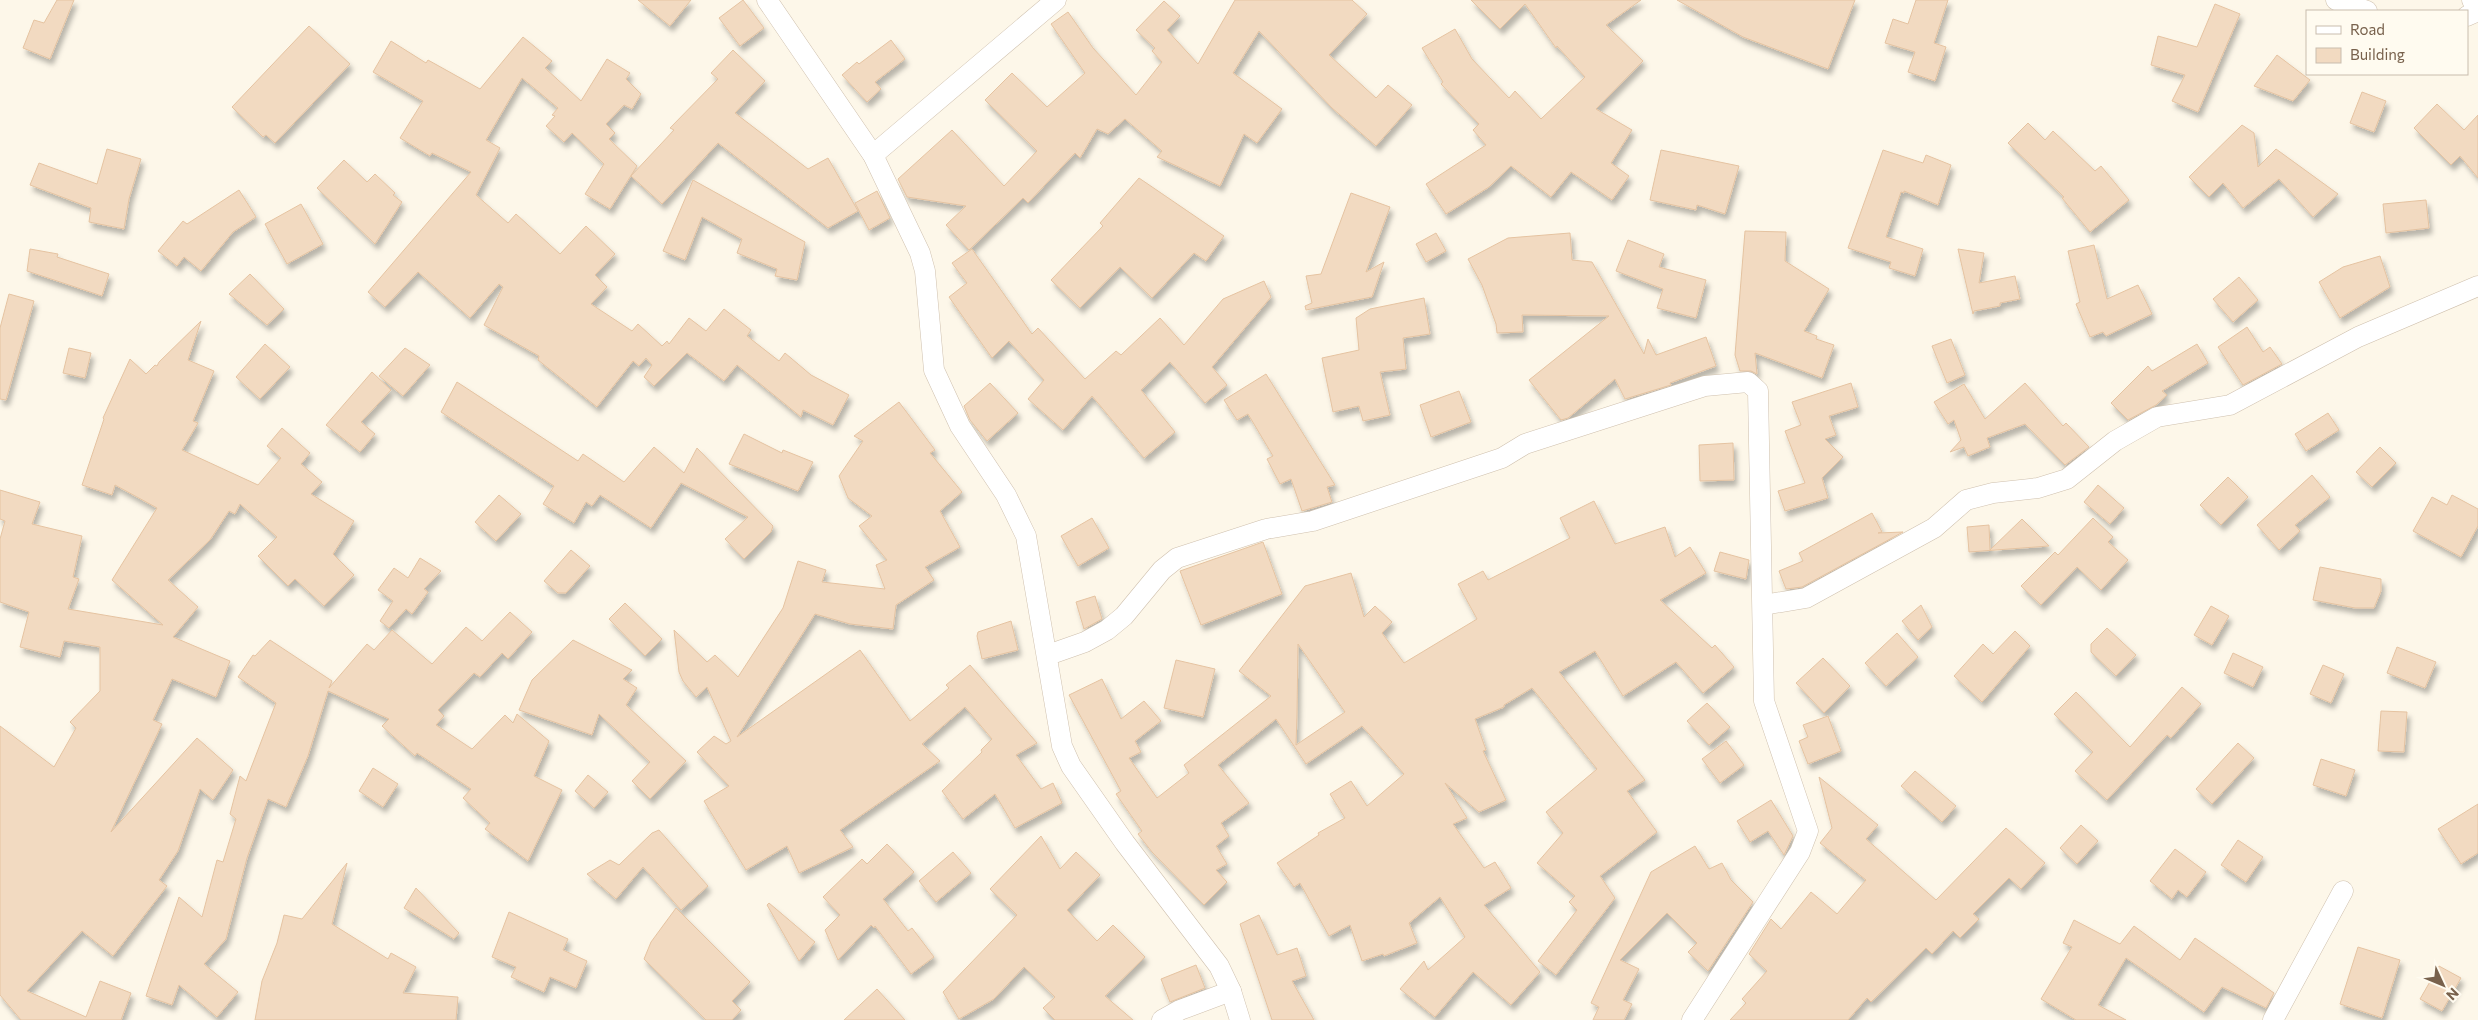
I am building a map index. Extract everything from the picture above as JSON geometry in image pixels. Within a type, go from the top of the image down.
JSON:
[{"type":"street","points":[[767,0],[874,155],[920,252],[925,272],[934,370],[960,426],[1006,494],[1026,536],[1048,655],[1062,746],[1071,766],[1125,843],[1218,966],[1231,991],[1240,1020]]},
{"type":"street","points":[[874,155],[1056,0]]},
{"type":"street","points":[[2336,0],[2364,10]]},
{"type":"street","points":[[2468,16],[2478,11],[2472,0]]},
{"type":"street","points":[[1763,605],[1806,598],[1934,528],[1966,500],[1993,493],[2038,488],[2067,479],[2116,441],[2156,417],[2230,406],[2358,337],[2478,286]]},
{"type":"street","points":[[1048,655],[1085,642],[1107,630],[1124,616],[1162,570],[1178,558],[1266,530],[1313,522],[1502,458],[1525,444],[1705,386],[1748,382],[1758,391],[1764,701],[1808,831],[1800,852],[1692,1020]]},
{"type":"street","points":[[2273,1020],[2343,891]]},
{"type":"street","points":[[1162,1020],[1180,1010],[1231,991]]},
{"type":"building","points":[[57,0],[74,0],[50,59],[23,48],[34,20],[44,23]]},
{"type":"building","points":[[638,0],[691,0],[670,26]]},
{"type":"building","points":[[743,0],[764,28],[740,46],[719,18]]},
{"type":"building","points":[[1235,0],[1352,0],[1367,14],[1329,55],[1376,98],[1388,85],[1412,105],[1376,146],[1332,108],[1259,31],[1233,73],[1282,109],[1257,143],[1244,134],[1220,186],[1157,157],[1162,151],[1125,119],[1108,134],[1097,129],[1080,158],[1075,153],[1028,203],[1023,198],[969,250],[946,225],[966,206],[907,197],[898,179],[952,130],[1004,186],[1037,151],[985,100],[1012,73],[1047,107],[1085,73],[1051,24],[1068,12],[1093,48],[1136,95],[1162,62],[1152,51],[1155,48],[1136,30],[1164,1],[1180,16],[1167,30],[1198,64]]},
{"type":"building","points":[[1471,0],[1641,0],[1606,25],[1643,61],[1596,109],[1632,130],[1611,163],[1629,176],[1612,200],[1571,172],[1551,197],[1511,166],[1489,187],[1446,214],[1426,184],[1486,145],[1473,130],[1479,124],[1441,84],[1443,82],[1422,48],[1455,29],[1472,59],[1509,98],[1515,91],[1541,119],[1585,77],[1557,46],[1556,48],[1525,4],[1500,29]]},
{"type":"building","points":[[1677,0],[1855,0],[1828,69],[1743,37]]},
{"type":"building","points":[[1916,0],[1948,0],[1934,43],[1946,47],[1935,81],[1908,72],[1915,52],[1885,43],[1893,19],[1908,24]]},
{"type":"building","points":[[2215,4],[2240,14],[2198,112],[2172,101],[2185,75],[2151,65],[2158,36],[2197,47]]},
{"type":"building","points":[[309,26],[350,64],[275,143],[266,135],[263,137],[232,107]]},
{"type":"building","points":[[523,37],[552,61],[545,68],[581,101],[607,59],[630,73],[626,79],[641,94],[632,109],[624,105],[606,124],[615,133],[609,139],[637,166],[610,209],[585,194],[604,164],[572,133],[564,142],[546,126],[555,116],[552,115],[558,108],[522,78],[486,140],[500,148],[476,195],[508,223],[516,214],[560,254],[586,226],[615,254],[595,275],[607,287],[591,304],[632,331],[638,324],[662,346],[667,341],[669,344],[689,318],[706,331],[724,309],[751,330],[747,336],[779,361],[785,353],[811,375],[849,395],[833,425],[803,410],[801,417],[737,365],[724,381],[687,353],[654,386],[644,377],[652,365],[646,358],[639,366],[633,361],[597,407],[538,360],[539,356],[484,325],[503,287],[499,284],[470,318],[418,272],[385,307],[368,292],[471,172],[432,153],[430,156],[400,138],[423,101],[373,72],[391,41],[426,63],[428,60],[480,89]]},
{"type":"building","points":[[891,40],[905,59],[875,82],[881,89],[867,102],[842,75],[857,62],[859,64]]},
{"type":"building","points":[[733,50],[765,81],[735,113],[808,169],[828,158],[858,211],[828,228],[718,143],[662,204],[631,176],[674,130],[670,128],[718,79],[711,73]]},
{"type":"building","points":[[2277,55],[2310,80],[2293,101],[2254,86]]},
{"type":"building","points":[[2362,92],[2386,101],[2374,132],[2350,123]]},
{"type":"building","points":[[2437,104],[2464,130],[2478,115],[2478,178],[2460,156],[2451,165],[2414,128]]},
{"type":"building","points":[[2028,123],[2045,140],[2053,131],[2095,171],[2101,166],[2129,200],[2090,232],[2062,198],[2064,197],[2008,143]]},
{"type":"building","points":[[2242,125],[2254,133],[2258,167],[2276,149],[2338,194],[2313,217],[2279,179],[2243,208],[2223,183],[2209,197],[2189,177]]},
{"type":"building","points":[[107,149],[141,159],[129,199],[124,229],[89,222],[91,208],[30,185],[39,163],[97,184]]},
{"type":"building","points":[[1661,150],[1739,166],[1725,214],[1697,205],[1696,210],[1650,200]]},
{"type":"building","points":[[1883,150],[1923,163],[1926,155],[1951,165],[1938,205],[1904,191],[1904,193],[1901,192],[1886,237],[1923,249],[1915,276],[1889,268],[1891,262],[1848,248]]},
{"type":"building","points":[[344,160],[367,182],[375,174],[395,193],[393,195],[402,202],[375,244],[317,188]]},
{"type":"building","points":[[1139,178],[1224,236],[1206,261],[1194,253],[1152,298],[1120,267],[1080,308],[1051,280],[1103,226],[1100,223]]},
{"type":"building","points":[[693,180],[805,242],[797,280],[775,276],[777,269],[737,253],[742,239],[702,217],[685,260],[663,251]]},
{"type":"building","points":[[239,190],[256,217],[233,232],[201,271],[184,257],[177,266],[158,251],[183,221],[187,224]]},
{"type":"building","points":[[877,191],[890,218],[869,230],[855,203]]},
{"type":"building","points":[[1351,193],[1390,207],[1366,272],[1384,262],[1372,297],[1306,310],[1305,306],[1312,303],[1306,276],[1321,274]]},
{"type":"building","points":[[2426,200],[2429,228],[2386,233],[2383,204]]},
{"type":"building","points":[[301,204],[323,244],[287,264],[265,224]]},
{"type":"building","points":[[1745,231],[1786,232],[1785,261],[1829,289],[1804,331],[1817,336],[1816,339],[1834,345],[1822,378],[1755,353],[1757,374],[1751,371],[1740,371],[1735,355]]},
{"type":"building","points":[[1436,233],[1446,251],[1426,262],[1416,244]]},
{"type":"building","points":[[1570,233],[1572,260],[1592,262],[1644,354],[1648,339],[1656,355],[1706,337],[1716,366],[1670,383],[1671,385],[1625,399],[1615,379],[1568,418],[1561,420],[1529,380],[1609,316],[1522,315],[1523,332],[1497,333],[1496,324],[1482,285],[1468,259],[1508,238]]},
{"type":"building","points":[[1628,240],[1664,254],[1659,267],[1706,280],[1696,318],[1657,308],[1663,289],[1616,271]]},
{"type":"building","points":[[2094,245],[2107,299],[2138,285],[2152,314],[2106,336],[2103,332],[2090,337],[2076,304],[2080,302],[2068,251]]},
{"type":"building","points":[[30,249],[58,254],[57,257],[109,274],[102,296],[27,271]]},
{"type":"building","points":[[972,249],[1032,334],[1038,328],[1085,379],[1116,351],[1121,355],[1160,318],[1184,345],[1223,299],[1264,281],[1271,297],[1212,367],[1227,385],[1205,403],[1170,362],[1141,390],[1175,432],[1144,458],[1092,396],[1063,430],[1028,399],[1044,380],[1009,341],[992,358],[949,297],[967,283],[952,263]]},
{"type":"building","points":[[1958,249],[1984,253],[1979,283],[2015,276],[2020,299],[2000,303],[2000,306],[1974,311],[1973,314]]},
{"type":"building","points":[[2380,256],[2390,287],[2340,318],[2319,282],[2343,267]]},
{"type":"building","points":[[250,274],[284,309],[267,325],[229,294]]},
{"type":"building","points":[[2239,277],[2258,300],[2233,322],[2213,299]]},
{"type":"building","points":[[9,294],[34,301],[6,400],[0,399],[0,328]]},
{"type":"building","points":[[1424,298],[1430,334],[1403,338],[1406,369],[1380,372],[1390,415],[1363,421],[1359,406],[1333,412],[1322,358],[1359,350],[1356,318],[1370,309]]},
{"type":"building","points":[[201,321],[188,360],[214,371],[193,421],[198,423],[182,450],[258,485],[281,458],[267,446],[282,428],[310,453],[301,464],[322,482],[311,494],[354,521],[333,554],[354,575],[324,606],[295,579],[288,586],[258,556],[277,537],[240,504],[235,514],[229,511],[210,540],[168,580],[198,607],[173,637],[230,661],[216,697],[172,679],[153,720],[162,724],[111,832],[197,738],[233,770],[213,800],[200,789],[178,851],[159,880],[167,886],[113,956],[82,931],[27,991],[86,1017],[100,981],[131,993],[121,1020],[21,1020],[0,995],[0,726],[54,767],[76,728],[70,722],[100,691],[100,647],[64,641],[60,657],[20,647],[29,612],[0,602],[0,539],[5,521],[0,519],[0,490],[40,502],[32,524],[82,536],[73,577],[79,579],[68,609],[163,625],[112,580],[157,508],[115,485],[112,495],[82,485],[103,418],[130,359],[146,374],[155,365],[157,366]]},
{"type":"building","points":[[2247,327],[2263,352],[2270,347],[2282,364],[2243,385],[2218,347]]},
{"type":"building","points":[[1951,339],[1965,375],[1947,383],[1932,346]]},
{"type":"building","points":[[265,344],[290,367],[260,399],[236,377]]},
{"type":"building","points":[[2197,344],[2208,363],[2162,391],[2167,395],[2156,405],[2128,420],[2111,403],[2148,366],[2152,371]]},
{"type":"building","points":[[69,348],[91,353],[85,378],[63,373]]},
{"type":"building","points":[[405,348],[430,365],[403,396],[379,376]]},
{"type":"building","points":[[372,372],[391,390],[361,422],[375,434],[360,452],[326,425]]},
{"type":"building","points":[[1266,374],[1335,485],[1327,487],[1332,502],[1302,511],[1291,479],[1280,484],[1267,459],[1273,456],[1248,414],[1237,420],[1224,400]]},
{"type":"building","points":[[457,382],[578,461],[583,454],[624,482],[654,447],[684,473],[697,448],[773,526],[771,532],[744,559],[725,539],[748,517],[681,483],[651,528],[600,495],[592,506],[586,502],[574,523],[543,504],[554,486],[441,412]]},
{"type":"building","points":[[990,383],[1018,413],[987,441],[970,420],[964,406]]},
{"type":"building","points":[[1851,383],[1858,407],[1829,416],[1836,435],[1825,439],[1843,457],[1822,478],[1828,498],[1785,511],[1778,491],[1805,483],[1785,431],[1801,425],[1792,402]]},
{"type":"building","points":[[2025,383],[2063,426],[2066,423],[2089,447],[2065,465],[2025,424],[1987,438],[1990,447],[1968,456],[1964,447],[1950,452],[1961,440],[1954,420],[1948,424],[1934,402],[1964,384],[1985,419]]},
{"type":"building","points":[[1459,391],[1471,422],[1431,437],[1420,405]]},
{"type":"building","points":[[899,402],[935,450],[930,453],[962,492],[940,511],[960,547],[925,567],[934,580],[896,605],[893,629],[850,624],[815,614],[737,737],[860,650],[910,721],[949,688],[946,685],[970,665],[1037,743],[1016,755],[1041,789],[1053,783],[1062,803],[1015,828],[995,794],[963,819],[942,791],[982,752],[981,750],[992,739],[965,707],[922,744],[940,761],[840,830],[853,847],[799,873],[787,846],[746,870],[704,801],[729,786],[697,752],[714,736],[726,744],[731,741],[707,687],[696,697],[683,681],[679,672],[674,630],[707,662],[715,655],[738,677],[783,608],[798,561],[826,570],[822,582],[885,589],[876,565],[887,560],[859,526],[872,516],[848,498],[839,476],[863,441],[854,436]]},
{"type":"building","points":[[2328,413],[2339,430],[2306,451],[2295,434]]},
{"type":"building","points":[[744,434],[782,453],[783,450],[813,462],[798,491],[729,464]]},
{"type":"building","points":[[1733,443],[1734,480],[1700,481],[1699,445]]},
{"type":"building","points":[[2380,447],[2396,463],[2372,487],[2356,472]]},
{"type":"building","points":[[2312,475],[2330,497],[2295,525],[2300,531],[2279,550],[2257,525]]},
{"type":"building","points":[[2228,477],[2248,497],[2221,525],[2200,505]]},
{"type":"building","points":[[2098,485],[2124,508],[2110,524],[2084,502]]},
{"type":"building","points":[[499,495],[521,514],[496,541],[475,522]]},
{"type":"building","points":[[2452,495],[2478,509],[2478,526],[2461,557],[2413,531],[2432,497],[2447,505]]},
{"type":"building","points":[[1594,501],[1615,544],[1665,527],[1675,557],[1690,547],[1706,573],[1660,600],[1712,648],[1715,645],[1734,667],[1703,693],[1676,662],[1623,696],[1595,651],[1559,672],[1645,780],[1627,791],[1657,832],[1600,876],[1615,898],[1556,975],[1538,961],[1577,910],[1569,902],[1575,896],[1537,863],[1563,833],[1546,812],[1597,769],[1532,688],[1504,705],[1504,707],[1475,719],[1486,750],[1483,751],[1506,800],[1479,812],[1445,783],[1467,818],[1453,824],[1484,868],[1495,862],[1511,888],[1484,905],[1540,972],[1511,1005],[1473,972],[1435,1017],[1400,989],[1424,961],[1428,970],[1465,937],[1440,897],[1409,923],[1417,943],[1384,956],[1383,954],[1362,961],[1350,925],[1329,936],[1300,883],[1294,887],[1277,863],[1319,835],[1318,833],[1345,818],[1330,794],[1351,781],[1367,806],[1404,774],[1362,726],[1306,764],[1276,719],[1218,765],[1249,803],[1221,823],[1229,836],[1216,846],[1227,864],[1216,870],[1227,882],[1204,905],[1152,852],[1138,834],[1142,831],[1116,794],[1121,791],[1069,695],[1102,679],[1121,719],[1144,701],[1161,721],[1135,741],[1141,752],[1129,758],[1157,798],[1189,773],[1184,765],[1271,696],[1239,671],[1305,586],[1351,573],[1364,617],[1375,606],[1392,622],[1382,633],[1404,663],[1477,619],[1458,584],[1483,571],[1488,580],[1570,538],[1560,518]],"holes":[[[1298,644],[1345,712],[1296,745]]]},
{"type":"building","points":[[1872,513],[1882,532],[1878,533],[1903,532],[1802,587],[1786,589],[1779,571],[1803,561],[1799,553]]},
{"type":"building","points":[[1092,518],[1109,548],[1078,566],[1061,536]]},
{"type":"building","points":[[2093,518],[2113,537],[2108,542],[2128,560],[2101,590],[2077,567],[2041,605],[2021,586],[2055,552],[2058,555]]},
{"type":"building","points":[[2022,519],[2049,546],[1969,552],[1967,527],[1989,525],[1990,550]]},
{"type":"building","points":[[1263,542],[1282,594],[1201,625],[1180,571]]},
{"type":"building","points":[[571,550],[590,566],[566,593],[558,593],[544,581]]},
{"type":"building","points":[[1720,552],[1749,560],[1746,579],[1714,571]]},
{"type":"building","points":[[420,558],[441,571],[424,589],[428,592],[412,614],[406,609],[389,628],[380,621],[393,601],[378,590],[394,568],[408,578]]},
{"type":"building","points":[[2320,567],[2381,579],[2381,591],[2374,608],[2355,608],[2313,600]]},
{"type":"building","points":[[1095,596],[1102,619],[1084,629],[1076,602]]},
{"type":"building","points":[[625,603],[662,639],[645,656],[609,619]]},
{"type":"building","points":[[1921,605],[1932,627],[1918,640],[1902,621]]},
{"type":"building","points":[[2211,606],[2229,616],[2212,645],[2194,635]]},
{"type":"building","points":[[510,612],[532,632],[508,659],[502,653],[480,677],[474,673],[438,710],[444,716],[436,725],[472,749],[505,715],[513,723],[517,714],[549,741],[534,776],[562,790],[528,861],[485,829],[490,823],[463,798],[471,789],[417,753],[415,756],[382,726],[389,719],[328,691],[308,756],[286,807],[268,799],[247,858],[226,939],[204,964],[238,992],[217,1017],[179,985],[172,1005],[146,996],[179,897],[202,917],[217,860],[223,862],[236,819],[230,814],[240,776],[246,781],[276,703],[238,677],[253,655],[255,656],[270,640],[332,681],[329,688],[367,644],[374,650],[392,630],[432,664],[466,627],[482,641]]},
{"type":"building","points":[[1011,621],[1018,650],[982,659],[977,636],[978,632]]},
{"type":"building","points":[[2107,628],[2136,655],[2116,676],[2091,652],[2091,644]]},
{"type":"building","points":[[2015,631],[2030,646],[1982,702],[1954,676],[1983,644],[1993,654]]},
{"type":"building","points":[[1897,633],[1918,657],[1886,686],[1865,663]]},
{"type":"building","points":[[573,640],[632,670],[623,679],[637,688],[626,705],[686,761],[650,799],[632,781],[650,762],[599,714],[592,735],[519,710],[532,680]]},
{"type":"building","points":[[2397,647],[2436,662],[2425,688],[2387,673]]},
{"type":"building","points":[[2233,653],[2263,667],[2253,687],[2224,673]]},
{"type":"building","points":[[1823,658],[1850,686],[1824,713],[1796,683]]},
{"type":"building","points":[[1176,660],[1215,669],[1203,717],[1164,708]]},
{"type":"building","points":[[2323,665],[2344,674],[2331,703],[2310,694]]},
{"type":"building","points":[[2182,687],[2201,704],[2171,738],[2167,735],[2107,800],[2075,771],[2093,752],[2054,714],[2076,692],[2130,747]]},
{"type":"building","points":[[1707,703],[1730,727],[1709,745],[1687,721]]},
{"type":"building","points":[[2381,711],[2407,712],[2404,752],[2378,751]]},
{"type":"building","points":[[1828,716],[1841,751],[1808,764],[1799,741],[1808,737],[1803,725]]},
{"type":"building","points":[[1726,741],[1744,765],[1720,783],[1702,759]]},
{"type":"building","points":[[2238,743],[2254,758],[2212,804],[2196,789]]},
{"type":"building","points":[[2321,759],[2355,770],[2346,796],[2313,785]]},
{"type":"building","points":[[373,768],[398,784],[383,807],[359,791]]},
{"type":"building","points":[[1915,771],[1956,806],[1942,822],[1901,786]]},
{"type":"building","points":[[588,775],[608,792],[594,808],[575,791]]},
{"type":"building","points":[[1819,777],[1878,825],[1866,839],[1936,900],[2006,828],[2045,863],[2021,889],[2009,878],[1973,914],[1979,919],[1960,938],[1953,931],[1932,954],[1926,948],[1871,1002],[1867,998],[1848,1020],[1730,1020],[1746,1003],[1742,999],[1767,971],[1749,954],[1771,919],[1781,929],[1811,892],[1837,914],[1866,880],[1820,843],[1832,828]]},
{"type":"building","points":[[1771,800],[1793,836],[1784,855],[1768,831],[1750,842],[1737,821]]},
{"type":"building","points":[[2478,804],[2478,853],[2461,864],[2438,829]]},
{"type":"building","points":[[2081,825],[2098,841],[2077,864],[2060,848]]},
{"type":"building","points":[[659,830],[708,886],[681,910],[643,867],[616,899],[587,874],[610,860],[619,865],[652,833]]},
{"type":"building","points":[[1041,836],[1060,869],[1076,852],[1100,875],[1067,910],[1097,941],[1113,925],[1145,957],[1105,996],[1133,1020],[1055,1020],[1043,1008],[1055,997],[1024,967],[994,999],[959,1019],[943,992],[1017,915],[990,889]]},
{"type":"building","points":[[2238,840],[2263,857],[2246,882],[2221,865]]},
{"type":"building","points":[[887,844],[914,872],[883,899],[908,931],[912,928],[934,957],[911,974],[875,926],[874,928],[871,925],[838,960],[825,930],[840,915],[823,897],[862,859],[867,864]]},
{"type":"building","points":[[1695,846],[1709,869],[1722,863],[1731,880],[1753,902],[1708,971],[1688,952],[1697,943],[1667,913],[1620,960],[1639,969],[1623,1000],[1632,1004],[1624,1020],[1593,1020],[1599,1007],[1591,1003],[1651,872]]},
{"type":"building","points":[[2175,849],[2206,872],[2187,897],[2178,890],[2172,899],[2150,881]]},
{"type":"building","points":[[953,852],[971,873],[936,902],[919,881]]},
{"type":"building","points":[[347,863],[332,924],[388,959],[391,953],[416,967],[403,993],[458,997],[456,1020],[255,1020],[262,981],[277,943],[284,915],[302,919]]},
{"type":"building","points":[[416,888],[459,933],[454,939],[404,908]]},
{"type":"building","points":[[769,903],[815,942],[799,961],[767,905]]},
{"type":"building","points":[[676,908],[750,982],[732,1001],[741,1010],[732,1020],[706,1020],[644,959],[651,942]]},
{"type":"building","points":[[509,912],[568,939],[563,950],[587,961],[576,988],[550,977],[544,992],[511,977],[516,967],[492,957]]},
{"type":"building","points":[[1259,915],[1277,955],[1297,948],[1306,976],[1292,981],[1314,1020],[1272,1020],[1240,924]]},
{"type":"building","points":[[2074,920],[2120,944],[2134,926],[2180,960],[2195,938],[2274,993],[2266,1008],[2222,987],[2204,1012],[2126,958],[2098,1005],[2126,1020],[2076,1020],[2041,999],[2072,947],[2063,943]]},
{"type":"building","points":[[2358,947],[2400,960],[2382,1018],[2340,1004]]},
{"type":"building","points":[[1196,965],[1205,988],[1170,1002],[1161,979]]},
{"type":"building","points":[[2439,966],[2461,978],[2442,1011],[2420,999]]},
{"type":"building","points":[[877,989],[905,1020],[844,1020]]}]
